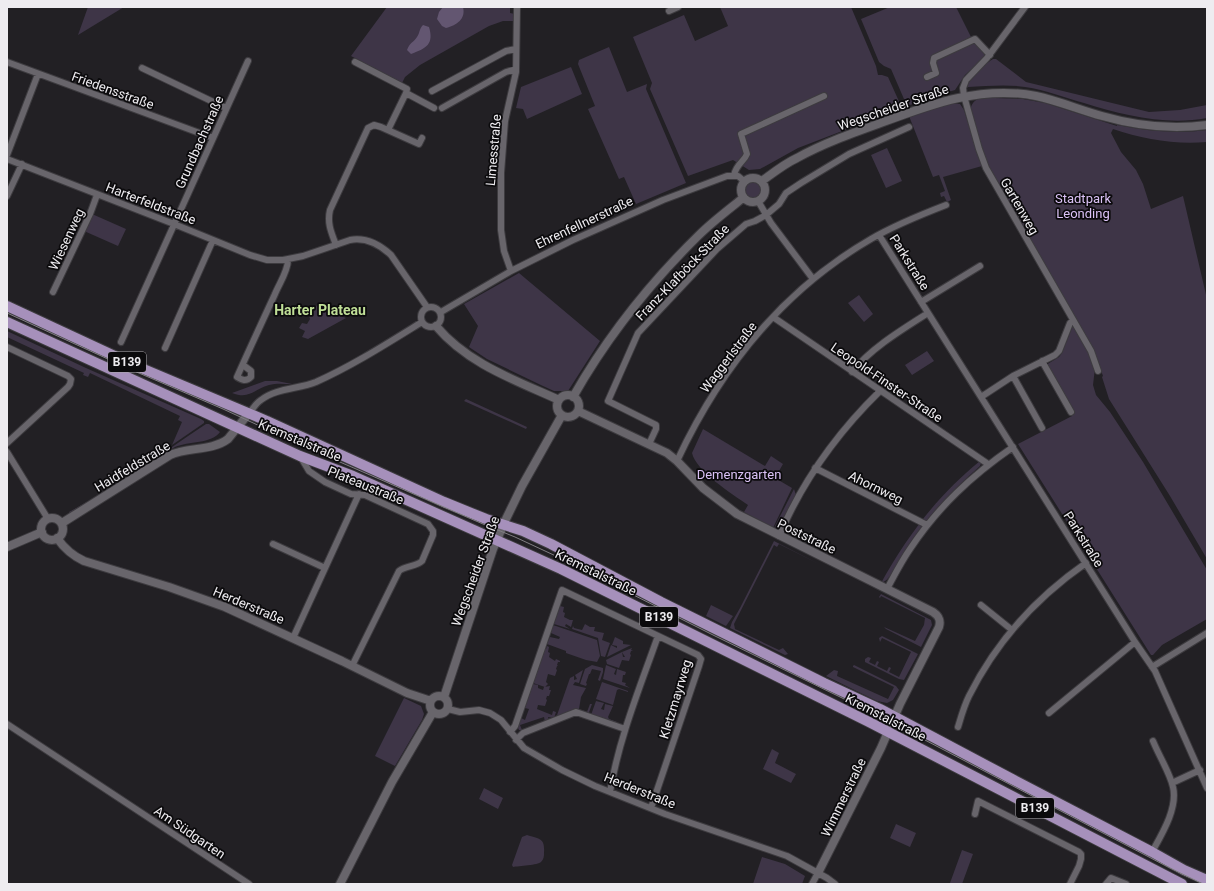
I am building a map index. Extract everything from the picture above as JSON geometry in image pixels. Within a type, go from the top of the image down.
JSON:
[{"type":"main road","name":"Kremstalstraße","points":[[7,306],[134,365],[249,413],[444,502],[486,519],[523,531],[551,544],[655,599],[895,716],[1012,780],[1184,870],[1207,880]]},
{"type":"main road","name":"Kremstalstraße","points":[[7,322],[300,456],[353,476],[561,569],[888,732],[1182,884]]},
{"type":"street","name":"Limesstraße","points":[[511,271],[506,259],[500,214],[503,130],[516,69],[517,7]]},
{"type":"street","points":[[669,11],[678,7]]},
{"type":"street","points":[[964,96],[963,88],[966,80],[990,54],[1025,7]]},
{"type":"street","points":[[928,76],[936,73],[933,63],[934,58],[975,39],[990,54]]},
{"type":"street","points":[[432,91],[506,51],[516,49]]},
{"type":"street","name":"Grundbachstraße","points":[[121,342],[248,61]]},
{"type":"street","name":"Friedensstraße","points":[[7,62],[212,138]]},
{"type":"street","points":[[355,62],[407,89],[388,130]]},
{"type":"street","points":[[142,68],[226,108]]},
{"type":"street","points":[[442,108],[506,72],[516,69]]},
{"type":"street","points":[[7,155],[38,74]]},
{"type":"street","points":[[406,93],[434,108]]},
{"type":"street","name":"Wegscheider Straße","points":[[762,181],[796,158],[823,145],[914,110],[964,96],[992,93],[1021,94],[1053,101],[1102,116],[1135,124],[1168,128],[1207,125]]},
{"type":"street","points":[[744,181],[738,176],[734,175],[737,167],[747,154],[741,134],[824,96]]},
{"type":"street","name":"Gartenweg","points":[[964,96],[986,168],[1091,351],[1098,371]]},
{"type":"street","points":[[336,245],[328,226],[328,217],[368,128],[374,125],[419,144],[422,138]]},
{"type":"street","name":"Franz-Klafböck-Straße","points":[[649,444],[656,430],[656,425],[608,401],[638,333],[717,249],[746,224],[756,221],[766,215],[779,204],[786,193],[855,151],[909,127]]},
{"type":"street","name":"Harterfeldstraße","points":[[7,159],[258,258],[276,261],[288,260],[358,239],[372,242],[385,250],[391,256],[427,307]]},
{"type":"street","points":[[7,196],[22,164]]},
{"type":"street","name":"Ehrenfellnerstraße","points":[[441,312],[511,271],[573,240],[708,182],[734,175]]},
{"type":"street","points":[[750,178],[755,178],[762,181],[765,192],[761,199],[751,202],[743,198],[740,190],[744,181],[750,178]]},
{"type":"street","name":"Wiesenweg","points":[[53,292],[90,214],[97,194]]},
{"type":"street","points":[[573,397],[607,342],[648,290],[698,235],[743,198]]},
{"type":"street","points":[[758,201],[771,223],[813,279]]},
{"type":"street","name":"Waggerlstraße","points":[[677,461],[699,417],[717,387],[741,354],[773,317],[813,279],[839,260],[903,222],[946,205]]},
{"type":"street","name":"Parkstraße","points":[[879,235],[1135,642],[1152,666],[1207,788]]},
{"type":"street","points":[[166,348],[213,240]]},
{"type":"street","points":[[243,364],[288,265],[288,260]]},
{"type":"street","name":"Parkstraße","points":[[921,302],[980,266]]},
{"type":"street","points":[[427,307],[435,307],[441,312],[441,320],[436,326],[427,327],[422,322],[422,312],[427,307]]},
{"type":"street","points":[[852,372],[858,365],[887,341],[928,313]]},
{"type":"street","name":"Leopold-Finster-Straße","points":[[773,317],[988,464]]},
{"type":"street","points":[[981,397],[1013,376],[1055,355],[1058,352],[1070,322],[1073,320]]},
{"type":"street","points":[[238,428],[256,404],[264,398],[316,382],[422,322]]},
{"type":"street","points":[[436,326],[452,342],[478,362],[559,400]]},
{"type":"street","points":[[7,347],[68,376],[71,381],[68,387],[7,443]]},
{"type":"street","points":[[1042,361],[1071,412]]},
{"type":"street","points":[[1013,376],[1042,428]]},
{"type":"street","points":[[779,536],[801,491],[815,468],[849,423],[880,391]]},
{"type":"street","points":[[564,396],[573,397],[578,403],[578,411],[572,416],[562,415],[558,409],[559,400],[564,396]]},
{"type":"street","name":"Poststraße","points":[[578,411],[667,453],[677,461],[703,488],[743,518],[938,615],[940,619],[939,627],[895,716]]},
{"type":"street","name":"Wegscheider Straße","points":[[444,697],[496,541],[533,465],[562,415]]},
{"type":"street","name":"Haidfeldstraße","points":[[62,523],[170,455],[219,444],[228,439],[238,428]]},
{"type":"street","points":[[887,589],[909,550],[927,525],[959,489],[988,464],[1013,447]]},
{"type":"street","points":[[7,452],[48,519]]},
{"type":"street","name":"Plateaustraße","points":[[300,456],[306,467],[315,476],[343,491],[365,495],[428,524],[433,531],[433,535],[422,561],[420,563],[404,567],[399,571],[352,666]]},
{"type":"street","name":"Ahornweg","points":[[815,468],[927,525]]},
{"type":"street","points":[[293,638],[359,494]]},
{"type":"street","points":[[56,518],[62,523],[63,531],[58,538],[47,538],[42,532],[43,524],[48,519],[56,518]]},
{"type":"street","points":[[7,547],[42,532]]},
{"type":"street","name":"Herderstraße","points":[[58,538],[66,549],[84,561],[208,600],[241,613],[407,693],[431,701]]},
{"type":"street","points":[[273,544],[325,568]]},
{"type":"street","points":[[958,728],[968,698],[988,663],[1012,630],[1048,592],[1086,563]]},
{"type":"street","name":"Kletzmayrweg","points":[[510,732],[515,726],[562,590],[700,656],[701,662],[651,808]]},
{"type":"street","points":[[981,606],[1012,630]]},
{"type":"street","points":[[1152,666],[1207,633]]},
{"type":"street","points":[[610,792],[612,777],[625,729],[658,636]]},
{"type":"street","points":[[1049,713],[1135,642]]},
{"type":"street","points":[[434,697],[444,697],[448,702],[448,709],[446,712],[441,714],[433,712],[430,708],[431,701],[434,697]]},
{"type":"street","name":"Herderstraße","points":[[448,709],[457,711],[479,710],[490,713],[501,720],[516,740],[528,751],[562,770],[610,792],[651,808],[768,848],[798,861],[835,884]]},
{"type":"street","points":[[340,884],[392,782],[433,712]]},
{"type":"street","points":[[516,740],[523,733],[576,712],[625,729]]},
{"type":"street","name":"Wimmerstraße","points":[[818,873],[895,716]]},
{"type":"street","name":"Am Südgarten","points":[[7,724],[249,884]]},
{"type":"street","points":[[1152,852],[1173,809],[1174,794],[1172,783],[1153,742]]},
{"type":"street","points":[[1172,783],[1200,770]]},
{"type":"street","points":[[975,814],[978,801],[1079,852],[1081,859],[1070,884]]},
{"type":"street","points":[[812,884],[818,873]]},
{"type":"street","points":[[1106,884],[1111,878],[1126,884]]},
{"type":"green space","points":[[88,7],[124,7],[78,35]]},
{"type":"green space","points":[[387,7],[510,7],[510,13],[515,14],[514,21],[503,21],[489,26],[420,65],[405,77],[402,83],[351,56]]},
{"type":"green space","points":[[720,7],[851,7],[876,66],[878,75],[888,77],[902,108],[798,148],[760,169],[749,170],[733,160],[688,176],[650,89],[652,83],[633,37],[684,15],[695,41],[728,26]]},
{"type":"green space","points":[[890,7],[956,7],[974,43],[985,53],[984,58],[965,75],[955,90],[907,106],[891,69],[879,62],[861,19]]},
{"type":"green space","points":[[609,47],[627,92],[647,84],[646,89],[686,183],[636,204],[624,177],[619,179],[588,109],[595,106],[578,64],[579,60]]},
{"type":"green space","points":[[993,59],[996,59],[1026,82],[1149,112],[1180,110],[1207,105],[1207,118],[1176,121],[1160,120],[1114,112],[1033,88],[1004,85],[968,87],[968,83],[973,76]]},
{"type":"green space","points":[[571,67],[582,94],[527,119],[523,109],[516,108],[521,87]]},
{"type":"green space","name":"Stadtpark Leonding","points":[[978,99],[1023,99],[1045,103],[1117,126],[1173,132],[1207,130],[1207,142],[1195,143],[1159,140],[1136,136],[1113,129],[1111,133],[1121,152],[1136,170],[1143,184],[1151,209],[1183,196],[1207,299],[1207,559],[1170,496],[1109,399],[1094,351],[986,163],[970,112],[973,103]]},
{"type":"green space","points":[[953,103],[960,104],[964,110],[982,166],[943,177],[951,200],[947,202],[944,196],[941,197],[940,193],[945,191],[939,175],[933,177],[909,116]]},
{"type":"green space","points":[[887,148],[902,181],[886,188],[871,155]]},
{"type":"green space","points":[[753,182],[759,184],[761,190],[759,196],[753,198],[747,196],[745,190],[747,184]]},
{"type":"green space","points":[[92,214],[126,229],[118,246],[84,231]]},
{"type":"green space","points":[[519,273],[600,341],[568,391],[554,391],[487,359],[469,347],[478,326],[464,304]]},
{"type":"green space","points":[[859,295],[873,314],[864,322],[848,303]]},
{"type":"green space","points":[[317,305],[346,318],[308,339],[302,337],[305,331],[299,328],[302,323],[307,324],[310,319],[309,316],[306,315],[309,308],[314,310]]},
{"type":"green space","points":[[1072,328],[1076,328],[1087,348],[1095,368],[1093,385],[1096,395],[1110,412],[1143,462],[1207,570],[1207,619],[1162,645],[1153,655],[1151,655],[1018,444],[1072,416],[1072,413],[1046,365],[1059,357],[1062,353]]},
{"type":"green space","points":[[7,331],[201,419],[204,423],[172,445],[182,422],[178,420],[180,416],[90,373],[88,377],[83,375],[84,373],[7,337]]},
{"type":"green space","points":[[927,351],[934,361],[912,375],[905,365]]},
{"type":"green space","points":[[265,381],[277,381],[292,384],[269,385],[248,395],[238,395],[232,393]]},
{"type":"green space","points":[[466,399],[527,427],[526,429],[464,401]]},
{"type":"green space","points":[[206,424],[209,424],[220,432],[211,439],[175,447],[109,491],[69,513],[122,481]]},
{"type":"green space","name":"Demenzgarten","points":[[703,429],[765,466],[771,456],[783,464],[775,478],[792,488],[773,528],[744,512],[748,505],[716,482],[700,467],[695,460],[692,453]]},
{"type":"green space","points":[[980,461],[980,466],[959,485],[922,526],[906,549],[892,574],[881,583],[891,565],[924,517],[950,488]]},
{"type":"green space","points":[[794,489],[796,495],[779,529],[773,530]]},
{"type":"green space","points":[[774,541],[821,565],[779,544],[777,547],[774,545],[734,624],[735,629],[779,650],[783,648],[788,654],[785,655],[730,628]]},
{"type":"green space","points":[[881,594],[931,620],[932,625],[921,647],[884,627],[915,641],[924,625],[925,618],[881,596],[880,598],[879,597]]},
{"type":"green space","points":[[711,605],[733,616],[726,626],[706,616]]},
{"type":"green space","points":[[560,606],[564,607],[564,617],[573,620],[571,627],[566,624],[565,626],[570,629],[554,624]]},
{"type":"green space","points":[[585,624],[590,627],[595,627],[594,631],[604,633],[602,640],[610,643],[605,657],[601,656],[598,638],[572,629],[573,626],[574,628],[582,630]]},
{"type":"green space","points":[[553,625],[597,640],[600,656],[597,662],[566,653],[566,651],[547,644],[550,637],[559,639],[560,637],[551,633]]},
{"type":"green space","points":[[882,636],[918,654],[904,680],[865,662],[865,659],[868,657],[871,658],[869,662],[875,665],[877,661],[879,662],[877,666],[887,671],[889,667],[891,668],[889,672],[899,677],[911,652],[882,638],[880,642],[879,638]]},
{"type":"green space","points":[[615,637],[623,641],[623,644],[631,645],[607,657],[611,645],[617,648],[617,646],[612,645]]},
{"type":"green space","points":[[547,646],[549,647],[549,657],[560,662],[558,662],[555,676],[548,674],[546,682],[548,684],[545,687],[533,683]]},
{"type":"green space","points":[[632,648],[631,650],[633,651],[631,651],[629,661],[622,660],[619,668],[607,664],[606,660],[622,652]]},
{"type":"green space","points":[[592,665],[603,668],[600,681],[598,680],[601,671],[592,669],[586,686],[580,684],[585,669]]},
{"type":"green space","points":[[606,665],[616,669],[614,674],[616,675],[617,669],[626,672],[625,675],[623,675],[622,682],[626,683],[625,685],[630,688],[603,679]]},
{"type":"green space","points":[[854,665],[896,686],[899,690],[893,700],[887,703],[877,701],[826,676],[834,670],[838,671],[837,676],[888,699],[894,687],[853,667]]},
{"type":"green space","points":[[583,670],[579,683],[575,682],[573,685],[586,688],[581,697],[579,709],[587,712],[590,704],[592,704],[588,715],[574,710],[556,718],[570,678],[574,676],[574,680],[577,679],[575,675]]},
{"type":"green space","points":[[602,682],[628,692],[619,689],[617,690],[613,705],[596,699]]},
{"type":"green space","points":[[533,684],[538,685],[538,688],[543,690],[544,687],[550,686],[549,690],[551,690],[549,696],[547,696],[545,706],[538,705],[537,709],[552,715],[553,711],[556,712],[554,718],[548,717],[549,721],[545,722],[544,717],[520,725],[522,730],[519,730],[518,728],[521,718],[525,720],[529,709],[525,708]]},
{"type":"green space","points":[[404,698],[421,706],[424,714],[395,766],[375,756]]},
{"type":"green space","points":[[596,701],[604,703],[601,709],[604,710],[605,704],[613,706],[608,717],[609,719],[617,722],[617,724],[591,715]]},
{"type":"green space","points":[[772,749],[779,753],[775,763],[796,774],[791,783],[763,769]]},
{"type":"green space","points":[[484,788],[503,798],[498,809],[479,799]]},
{"type":"green space","points":[[896,824],[916,833],[910,847],[890,838]]},
{"type":"green space","points":[[527,835],[538,838],[544,844],[543,859],[541,862],[536,864],[513,867],[512,865],[522,837]]},
{"type":"green space","points":[[962,850],[973,854],[962,884],[950,883]]},
{"type":"green space","points":[[762,857],[785,864],[805,876],[802,884],[753,884]]},
{"type":"shaded area","points":[[443,7],[463,7],[464,11],[460,21],[450,27],[446,28],[442,26],[437,19],[439,12]]},
{"type":"shaded area","points":[[423,25],[429,27],[431,38],[430,41],[428,45],[421,50],[411,54],[407,50],[409,45],[417,37]]},
{"type":"tram line","points":[[7,313],[303,446],[558,557],[877,715],[1203,884]]},
{"type":"district","name":"Harter Plateau","points":[[320,310]]}]
